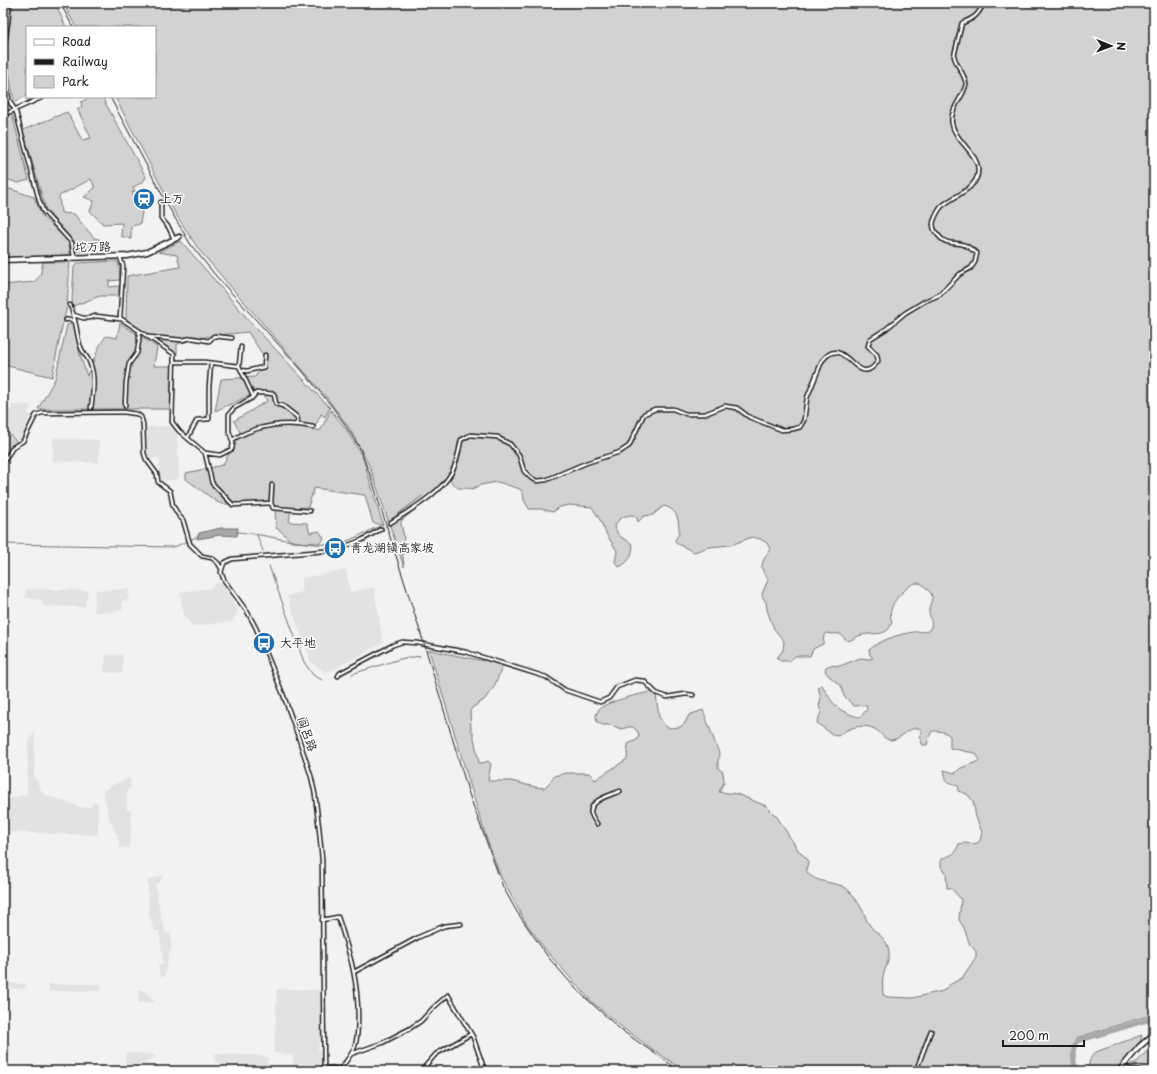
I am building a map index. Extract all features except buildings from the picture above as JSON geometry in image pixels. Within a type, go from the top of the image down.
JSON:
[{"type":"main road","name":"坨万路","points":[[3,260],[120,257],[142,253],[179,237]]},
{"type":"main road","points":[[1120,1070],[1139,1047],[1154,1034]]},
{"type":"street","points":[[9,3],[3,54],[10,100],[14,109],[43,211],[72,243],[74,258]]},
{"type":"street","points":[[390,523],[436,492],[452,473],[459,452],[461,440],[470,435],[498,437],[510,444],[519,455],[524,471],[536,481],[546,480],[586,463],[620,452],[629,446],[644,414],[655,409],[673,409],[686,414],[705,414],[725,406],[737,408],[749,417],[782,430],[800,427],[804,420],[807,398],[825,357],[829,354],[838,352],[844,355],[858,369],[868,370],[874,367],[878,361],[877,355],[868,346],[870,339],[886,329],[905,313],[925,301],[939,295],[960,274],[971,268],[975,262],[977,253],[966,245],[944,241],[934,229],[933,223],[942,206],[964,191],[977,178],[978,167],[969,151],[955,132],[952,124],[954,111],[966,84],[966,80],[954,56],[962,23],[972,19],[979,13],[984,3]]},
{"type":"street","points":[[3,115],[40,98]]},
{"type":"street","points":[[161,202],[161,218],[169,228],[174,239]]},
{"type":"street","points":[[120,257],[123,266],[120,319]]},
{"type":"street","points":[[70,305],[76,322],[82,352],[88,360],[93,372],[91,408]]},
{"type":"street","points":[[74,315],[82,318],[96,316],[120,319],[174,354],[172,422],[178,430],[205,453],[212,483],[233,505],[270,503]]},
{"type":"street","points":[[66,320],[70,319],[76,322]]},
{"type":"street","points":[[125,406],[129,364],[136,353],[139,341],[139,332]]},
{"type":"street","points":[[148,337],[182,340],[192,338],[209,341],[214,336],[232,338]]},
{"type":"street","points":[[241,347],[239,366],[253,396]]},
{"type":"street","points":[[241,370],[247,371],[264,367],[265,355]]},
{"type":"street","points":[[174,362],[211,363],[239,366]]},
{"type":"street","points":[[188,437],[197,420],[209,419],[211,363]]},
{"type":"street","points":[[205,453],[220,455],[232,449],[232,440],[229,431],[229,414],[234,408],[252,398],[256,393],[274,394],[276,404],[283,406],[297,417],[298,422],[296,424]]},
{"type":"street","points":[[3,463],[13,447],[23,441],[36,415],[42,413],[123,412],[137,414],[141,417],[144,453],[146,459],[157,474],[158,482],[170,491],[173,506],[183,520],[190,544],[202,556],[212,558],[222,568],[225,562],[232,559],[336,550],[362,540],[381,529]]},
{"type":"street","points":[[232,440],[244,433],[279,425],[296,424],[313,427]]},
{"type":"street","points":[[272,485],[270,503],[273,508],[310,511]]},
{"type":"street","name":"阎吕路","points":[[222,568],[221,574],[224,580],[248,613],[258,633],[283,694],[311,776],[315,794],[321,845],[324,1069],[339,1069]]},
{"type":"street","points":[[338,676],[340,673],[393,645],[402,642],[445,648],[506,664],[546,677],[565,690],[600,702],[609,698],[617,687],[635,680],[644,681],[656,693],[666,697],[686,694],[693,695]]},
{"type":"street","points":[[597,824],[591,812],[593,805],[600,800],[620,791]]},
{"type":"street","points":[[322,920],[338,916],[354,972],[358,1025],[356,1040],[351,1054],[339,1069],[346,1071]]},
{"type":"street","points":[[354,972],[419,937],[444,926],[461,924]]},
{"type":"street","points":[[351,1054],[382,1043],[409,1028],[420,1021],[448,995],[471,1034],[485,1071]]},
{"type":"street","points":[[918,1071],[917,1068],[930,1031]]},
{"type":"street","points":[[421,1071],[436,1054],[471,1034]]},
{"type":"street","points":[[1120,1070],[1140,1071]]},
{"type":"shaded area","points":[[12,405],[31,405],[28,413],[34,416],[19,442],[3,427],[3,408],[11,410]]},
{"type":"shaded area","points":[[172,426],[177,434],[179,476],[174,480],[160,481],[159,458],[150,459],[147,455],[146,427]]},
{"type":"shaded area","points":[[53,438],[99,440],[99,463],[53,461]]},
{"type":"shaded area","points":[[221,528],[238,528],[237,536],[220,535],[197,539],[199,533]]},
{"type":"shaded area","points":[[346,570],[350,592],[374,587],[383,643],[327,673],[311,662],[287,596],[302,592],[302,578]]},
{"type":"shaded area","points":[[223,582],[238,611],[232,622],[192,626],[184,615],[180,592],[211,588],[216,583]]},
{"type":"shaded area","points":[[26,589],[88,591],[85,607],[43,606],[42,600],[25,598]]},
{"type":"shaded area","points":[[129,589],[128,600],[122,601],[123,609],[114,612],[94,612],[95,590]]},
{"type":"shaded area","points":[[106,655],[123,655],[122,673],[104,672]]},
{"type":"shaded area","points":[[35,731],[34,776],[43,794],[84,808],[90,807],[94,802],[98,803],[98,835],[3,832],[3,801],[27,794],[28,743]]},
{"type":"shaded area","points":[[130,778],[130,789],[127,789],[127,810],[131,810],[131,834],[129,848],[119,848],[118,834],[116,833],[109,818],[103,791],[112,785]]},
{"type":"shaded area","points":[[3,867],[8,868],[7,977],[3,977]]},
{"type":"shaded area","points":[[163,875],[160,882],[155,884],[165,934],[171,933],[171,951],[169,952],[165,976],[160,977],[158,965],[163,965],[162,952],[159,931],[154,930],[149,914],[148,880]]},
{"type":"shaded area","points":[[3,983],[26,984],[25,989],[3,988]]},
{"type":"shaded area","points":[[49,984],[101,984],[101,991],[49,991]]},
{"type":"shaded area","points":[[139,989],[147,993],[155,1002],[138,1003]]},
{"type":"shaded area","points":[[277,989],[321,990],[322,1040],[319,1042],[318,1049],[322,1052],[321,1071],[293,1071],[293,1055],[274,1053]]},
{"type":"shaded area","points":[[126,1052],[155,1055],[155,1057],[143,1064],[125,1064]]},
{"type":"shaded area","points":[[214,1054],[268,1057],[268,1066],[231,1067],[215,1062]]},
{"type":"green space","points":[[13,3],[55,3],[66,26],[26,26],[26,96],[14,102],[6,53]]},
{"type":"green space","points":[[63,3],[1154,3],[1154,1014],[1076,1038],[1072,1054],[1076,1071],[684,1071],[624,1029],[592,1002],[548,953],[526,923],[500,875],[486,837],[429,650],[484,661],[486,658],[504,662],[494,687],[484,700],[473,707],[470,711],[471,729],[479,763],[488,761],[491,764],[488,781],[511,781],[544,788],[554,776],[566,773],[589,773],[595,780],[627,759],[628,744],[637,740],[639,736],[638,732],[633,727],[622,729],[610,725],[603,725],[597,722],[596,715],[599,709],[616,701],[652,692],[656,695],[659,717],[665,726],[670,728],[680,727],[685,723],[689,715],[703,710],[720,756],[718,760],[718,768],[723,772],[724,782],[719,792],[737,794],[766,806],[777,817],[798,850],[808,860],[807,872],[810,876],[842,886],[849,890],[864,913],[868,923],[882,937],[888,947],[888,962],[883,977],[883,995],[888,997],[912,998],[943,991],[949,985],[962,978],[976,957],[976,951],[970,945],[964,928],[959,920],[961,899],[951,888],[947,888],[946,872],[941,867],[941,862],[942,859],[954,853],[959,844],[975,844],[980,841],[982,832],[976,817],[973,801],[967,794],[958,791],[958,786],[948,781],[944,770],[955,773],[961,768],[979,761],[974,753],[950,748],[950,736],[946,733],[932,731],[927,745],[922,745],[920,735],[922,731],[919,728],[912,729],[898,738],[891,740],[885,738],[873,728],[863,726],[847,730],[838,736],[833,735],[817,723],[821,712],[819,706],[821,698],[818,687],[822,685],[831,700],[841,710],[859,717],[862,715],[867,709],[866,705],[854,706],[844,696],[841,686],[825,671],[826,667],[830,665],[840,666],[860,658],[873,658],[870,655],[869,650],[884,640],[902,634],[929,630],[931,619],[929,609],[932,600],[930,591],[922,584],[918,583],[908,587],[895,601],[890,614],[892,621],[888,630],[884,632],[862,635],[847,641],[840,634],[826,633],[824,635],[823,644],[813,649],[810,656],[795,656],[790,661],[781,661],[777,658],[783,650],[784,641],[774,629],[762,594],[768,580],[763,572],[762,566],[770,549],[767,543],[760,539],[752,537],[731,545],[709,547],[694,552],[676,543],[675,540],[679,534],[677,517],[673,510],[664,506],[653,515],[644,516],[638,522],[637,518],[633,515],[625,516],[618,521],[615,526],[616,531],[622,538],[633,545],[632,553],[629,559],[619,567],[615,562],[617,551],[592,507],[569,505],[560,507],[553,512],[541,509],[529,509],[520,489],[498,482],[480,485],[472,489],[457,488],[449,479],[439,490],[401,521],[404,537],[402,547],[404,567],[370,467],[350,429],[327,398],[199,250],[175,213],[116,98],[156,98],[156,26],[75,26]]},
{"type":"green space","points":[[27,98],[35,98],[28,101]]},
{"type":"green space","points":[[89,98],[103,98],[146,177],[143,182],[133,187],[135,191],[132,192],[142,212],[140,224],[131,226],[131,239],[121,236],[122,223],[103,224],[90,211],[94,201],[84,197],[95,188],[91,179],[59,196],[61,213],[74,214],[94,238],[99,239],[98,247],[90,248],[89,257],[77,257],[74,241],[46,210],[23,130],[67,112],[82,140],[91,138],[77,108],[82,108],[81,102]]},
{"type":"green space","points":[[3,114],[12,114],[29,180],[18,183],[6,179],[4,187],[34,197],[42,216],[69,242],[70,257],[3,258]]},
{"type":"green space","points":[[181,241],[253,325],[330,408],[325,417],[321,414],[314,429],[320,431],[331,410],[346,429],[363,458],[383,525],[373,523],[365,495],[314,488],[308,507],[291,508],[289,522],[307,523],[310,533],[319,531],[324,538],[321,543],[291,542],[281,531],[276,528],[275,507],[272,503],[223,504],[217,502],[186,479],[186,473],[223,465],[240,432],[234,421],[267,401],[262,390],[215,411],[221,379],[255,377],[266,360],[248,332],[209,336],[177,344],[177,354],[132,325],[126,318],[127,276],[180,267],[177,255],[158,252]]},
{"type":"green space","points":[[117,261],[120,280],[109,281],[109,287],[119,286],[119,296],[100,296],[73,306],[74,267],[77,263]]},
{"type":"green space","points":[[43,262],[70,262],[67,307],[52,377],[3,366],[3,285],[34,282],[40,276]]},
{"type":"green space","points":[[72,323],[75,325],[79,351],[87,376],[100,345],[106,336],[117,338],[120,323],[157,347],[154,366],[172,366],[170,409],[38,409],[55,379],[67,325]]},
{"type":"green space","points":[[3,429],[6,430],[17,442],[12,446],[3,460]]},
{"type":"green space","points":[[1142,1035],[1140,1042],[1115,1071],[1090,1071],[1090,1061],[1096,1052]]},
{"type":"green space","points":[[1154,1043],[1154,1071],[1122,1071],[1138,1061]]},
{"type":"waterway","points":[[389,521],[422,496]]},
{"type":"waterway","points":[[237,532],[303,543],[329,544],[345,542],[380,526]]},
{"type":"waterway","points":[[257,535],[263,551]]},
{"type":"waterway","points":[[190,540],[198,536]]},
{"type":"waterway","points":[[3,544],[174,547],[188,541]]},
{"type":"waterway","points":[[269,566],[304,662],[313,675],[322,680]]},
{"type":"waterway","points":[[352,674],[400,659],[420,656]]},
{"type":"waterway","points":[[1077,1071],[1073,1056],[1077,1041],[1154,1018]]},
{"type":"tunnel","points":[[179,237],[190,233]]},
{"type":"tunnel","points":[[381,529],[390,523]]},
{"type":"railway","points":[[60,3],[72,26]]},
{"type":"railway","points":[[111,98],[172,213],[191,245],[216,276],[299,367],[330,404],[359,447],[371,477],[426,650],[469,794],[503,887],[517,912],[548,957],[577,990],[621,1030],[680,1071]]},
{"type":"place","name":"上万","points":[[144,199]]},
{"type":"place","name":"青龙湖镇高家坡","points":[[335,548]]},
{"type":"place","name":"大平地","points":[[264,643]]}]
